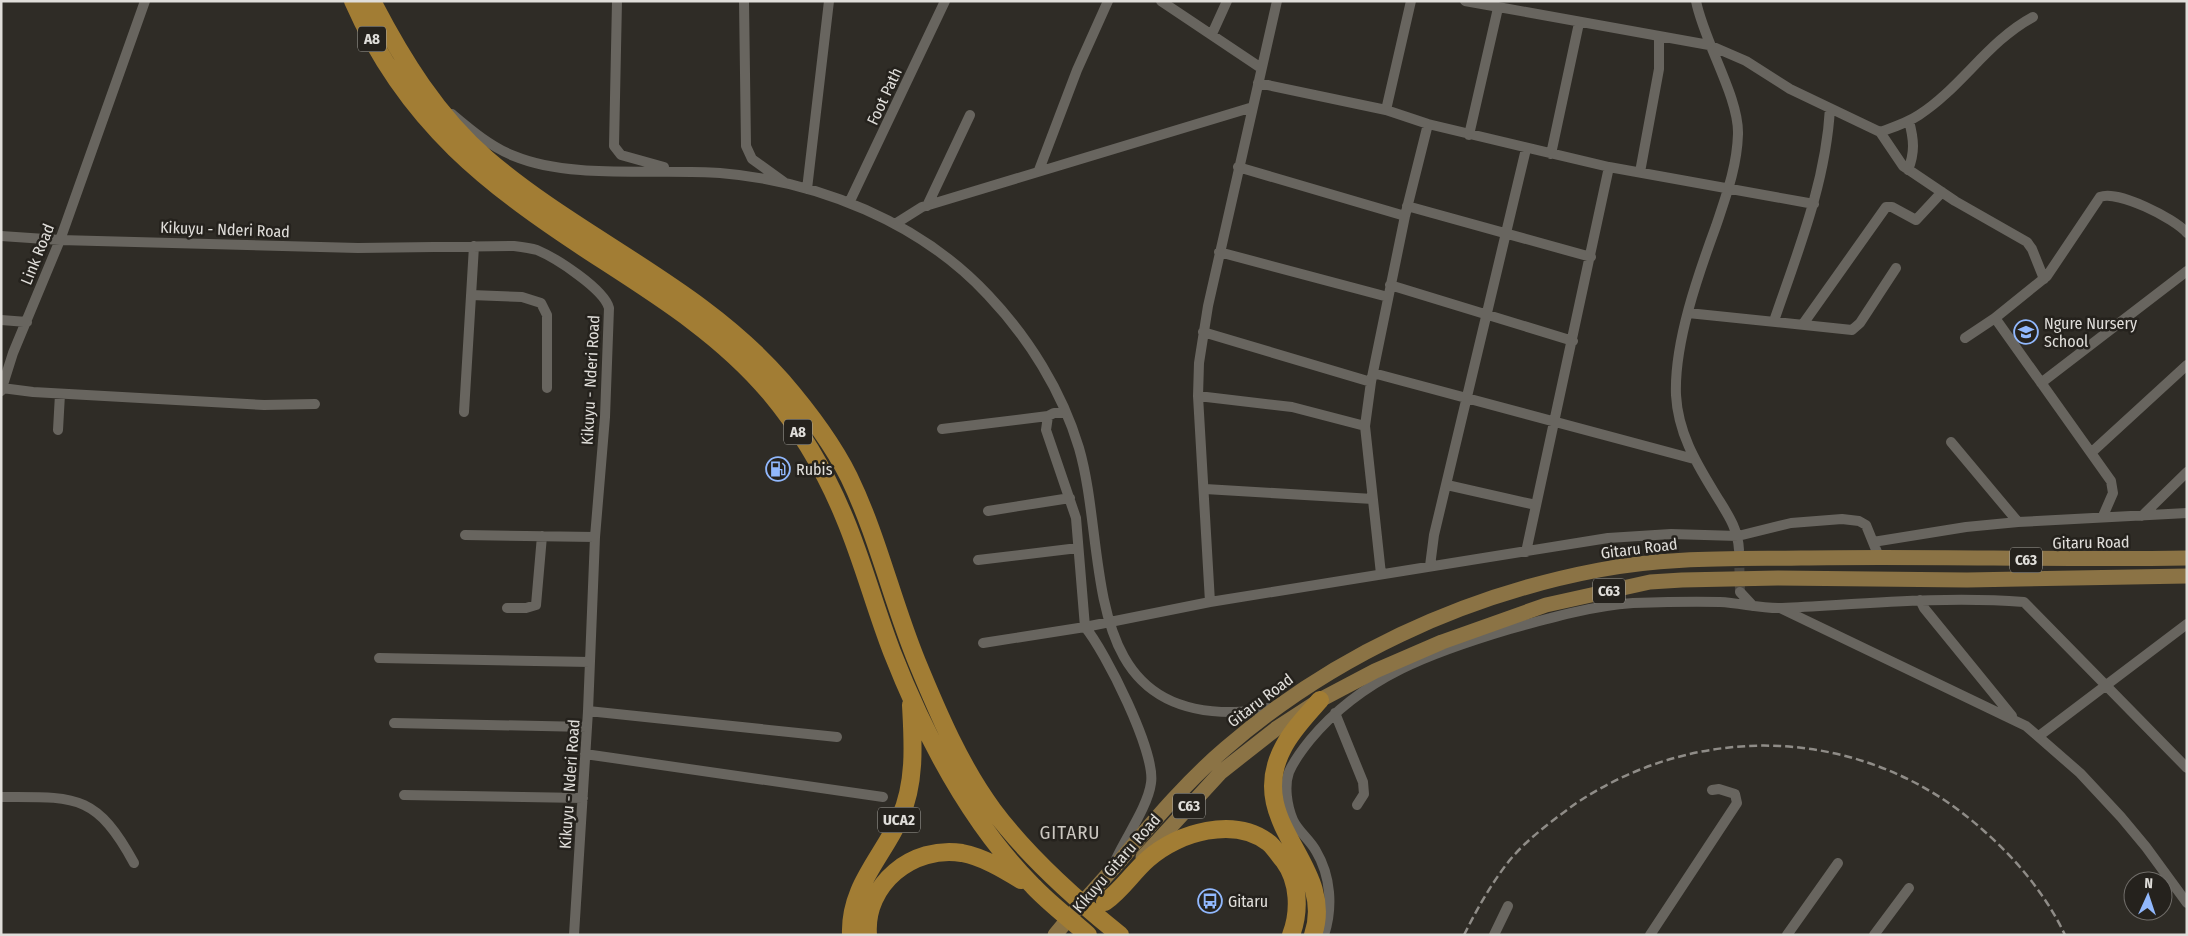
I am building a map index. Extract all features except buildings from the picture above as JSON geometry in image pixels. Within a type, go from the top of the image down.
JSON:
[{"type":"highway","name":"A8","points":[[353,1],[393,76],[427,121],[462,158],[519,204],[696,323],[752,372],[788,415],[814,457],[845,518],[891,651],[940,757],[984,827],[1033,886],[1088,935]]},
{"type":"highway","name":"A8","points":[[372,1],[408,67],[467,140],[500,170],[553,209],[673,289],[734,333],[782,381],[815,424],[848,476],[879,552],[916,659],[945,727],[969,772],[992,808],[1022,845],[1100,919],[1120,935]]},
{"type":"highway","name":"UCA2","points":[[851,935],[852,907],[859,888],[898,823],[910,787],[913,748],[911,695]]},
{"type":"highway","name":"C63","points":[[1313,935],[1317,911],[1314,891],[1306,870],[1277,816],[1273,789],[1275,770],[1283,747],[1320,700]]},
{"type":"highway","points":[[1105,902],[1149,858],[1174,843],[1201,831],[1222,829],[1249,833],[1270,843],[1287,866],[1292,879],[1297,907],[1296,922],[1291,935]]},
{"type":"highway","points":[[868,935],[871,906],[883,885],[897,870],[922,856],[948,852],[973,856],[989,862],[1033,886]]},
{"type":"main road","name":"Gitaru Road","points":[[1108,874],[1165,807],[1225,748],[1278,706],[1317,680],[1394,637],[1478,602],[1598,570],[1669,560],[1879,557],[2049,560],[2187,558]]},
{"type":"main road","name":"C63","points":[[1320,700],[1375,671],[1508,618],[1546,605],[1650,582],[1713,578],[1966,580],[2187,576]]},
{"type":"main road","name":"Kikuyu Gitaru Road","points":[[1078,935],[1159,838],[1221,772],[1277,728],[1320,700]]},
{"type":"main road","name":"C63","points":[[1055,935],[1108,874]]},
{"type":"street","name":"Link Road","points":[[2,389],[13,353],[60,240],[145,1]]},
{"type":"street","points":[[618,1],[614,146],[621,154],[676,171]]},
{"type":"street","points":[[744,1],[746,146],[752,159],[786,184]]},
{"type":"street","points":[[807,189],[829,1]]},
{"type":"street","name":"Foot Path","points":[[850,203],[945,1]]},
{"type":"street","points":[[1039,170],[1078,70],[1108,1]]},
{"type":"street","points":[[1161,1],[1261,68]]},
{"type":"street","points":[[1212,34],[1227,1]]},
{"type":"street","points":[[1210,602],[1205,489],[1198,396],[1199,363],[1238,167],[1277,1]]},
{"type":"street","points":[[1386,110],[1411,1]]},
{"type":"street","points":[[1466,1],[1504,6],[1579,23],[1709,45],[1746,61],[1790,89],[1880,132],[1903,166],[1908,170],[2026,242],[2032,249],[2044,279]]},
{"type":"street","points":[[1696,1],[1709,45],[1737,120],[1736,155],[1728,190],[1695,284],[1678,364],[1676,396],[1681,427],[1694,459],[1730,516],[1738,536],[1739,550]]},
{"type":"street","points":[[1469,135],[1504,6]]},
{"type":"street","points":[[1880,132],[1909,121],[1943,96],[2008,33],[2033,17]]},
{"type":"street","points":[[1552,154],[1579,23]]},
{"type":"street","points":[[1640,172],[1659,69],[1659,37]]},
{"type":"street","points":[[408,67],[441,104],[472,131],[512,156],[541,164],[569,168],[734,174],[786,184],[850,203],[895,224],[947,258],[988,294],[1016,328],[1043,367],[1066,413],[1079,448],[1089,492],[1099,576],[1109,620],[1114,640],[1126,663],[1143,683],[1161,696],[1195,709],[1216,712],[1238,712],[1278,706]]},
{"type":"street","points":[[1258,83],[1386,110],[1469,135],[1609,167],[1814,204]]},
{"type":"street","points":[[895,224],[927,206],[1039,170],[1253,106]]},
{"type":"street","points":[[1774,320],[1814,204],[1828,140],[1830,108]]},
{"type":"street","points":[[927,206],[970,115]]},
{"type":"street","points":[[1908,170],[1914,155],[1909,121]]},
{"type":"street","points":[[1381,574],[1365,426],[1390,285],[1428,124]]},
{"type":"street","points":[[1430,566],[1434,535],[1468,400],[1526,148]]},
{"type":"street","points":[[1238,167],[1406,211],[1507,234],[1591,258]]},
{"type":"street","points":[[1526,552],[1591,258],[1609,167]]},
{"type":"street","points":[[1803,324],[1886,207],[1892,207],[1916,220],[1942,192]]},
{"type":"street","points":[[1965,338],[1995,318],[2044,279],[2100,197],[2104,195],[2159,212],[2179,225],[2187,233]]},
{"type":"street","name":"Kikuyu - Nderi Road","points":[[1,236],[60,240],[358,248],[514,246],[538,251],[578,275],[607,301],[609,308],[605,417],[595,537],[586,754],[574,935]]},
{"type":"street","points":[[464,412],[474,246]]},
{"type":"street","points":[[1220,252],[1388,297]]},
{"type":"street","points":[[1688,313],[1854,329],[1896,268]]},
{"type":"street","points":[[2041,383],[2187,271]]},
{"type":"street","points":[[1390,285],[1573,340]]},
{"type":"street","points":[[471,295],[522,297],[541,303],[547,315],[547,388]]},
{"type":"street","points":[[1995,318],[2092,452],[2114,488],[2102,516]]},
{"type":"street","points":[[1,320],[27,322]]},
{"type":"street","points":[[1204,332],[1372,378],[1468,400],[1694,459]]},
{"type":"street","points":[[2092,452],[2187,365]]},
{"type":"street","points":[[2,389],[264,405],[315,404]]},
{"type":"street","points":[[58,430],[60,394]]},
{"type":"street","points":[[1198,396],[1292,407],[1365,426]]},
{"type":"street","points":[[942,429],[1048,416],[1054,413],[1066,413]]},
{"type":"street","points":[[1048,416],[1046,430],[1070,498],[1077,527],[1085,627],[1096,640],[1137,725],[1151,767],[1151,784],[1145,800],[1108,874]]},
{"type":"street","points":[[1951,442],[2018,522]]},
{"type":"street","points":[[2142,516],[2187,472]]},
{"type":"street","points":[[1447,485],[1536,505]]},
{"type":"street","points":[[1205,489],[1373,499]]},
{"type":"street","points":[[988,511],[1070,498]]},
{"type":"street","points":[[1873,542],[1966,527],[2018,522],[2102,516],[2187,513]]},
{"type":"street","points":[[983,643],[1085,627],[1109,620],[1210,602],[1526,552],[1584,541],[1623,537],[1671,534],[1738,536],[1791,523],[1842,519],[1858,520],[1866,525],[1879,557]]},
{"type":"street","points":[[465,535],[595,537]]},
{"type":"street","points":[[507,608],[526,608],[536,605],[542,536]]},
{"type":"street","points":[[978,560],[1078,548]]},
{"type":"street","points":[[1740,592],[1753,606]]},
{"type":"street","points":[[1920,600],[2014,719]]},
{"type":"street","points":[[1324,935],[1329,919],[1331,901],[1325,873],[1316,851],[1293,820],[1287,796],[1288,774],[1296,757],[1334,713],[1350,699],[1394,672],[1434,653],[1526,624],[1592,609],[1633,604],[1721,602],[1779,608],[1920,600],[2024,602],[2187,768]]},
{"type":"street","points":[[1779,608],[2014,719],[2039,736],[2080,773],[2121,817],[2187,902]]},
{"type":"street","points":[[2039,736],[2105,684],[2187,624]]},
{"type":"street","points":[[379,658],[590,662]]},
{"type":"street","points":[[588,711],[837,737]]},
{"type":"street","points":[[1334,713],[1363,782],[1364,794],[1357,805]]},
{"type":"street","points":[[394,723],[587,727]]},
{"type":"street","points":[[586,754],[883,797]]},
{"type":"street","points":[[1650,935],[1737,804],[1735,794],[1719,789],[1712,790]]},
{"type":"street","points":[[404,795],[583,798]]},
{"type":"street","points":[[1,797],[48,797],[79,801],[92,807],[112,828],[134,863]]},
{"type":"street","points":[[1787,935],[1838,863]]},
{"type":"street","points":[[1874,935],[1909,888]]},
{"type":"street","points":[[1494,935],[1508,906]]},
{"type":"tunnel","points":[[1739,553],[1740,592]]},
{"type":"railway","points":[[1464,935],[1485,897],[1509,861],[1532,838],[1575,804],[1625,776],[1677,757],[1730,747],[1784,746],[1838,754],[1890,771],[1939,796],[1984,831],[2019,866],[2040,892],[2065,935]]},
{"type":"place","name":"Ngure Nursery School","points":[[2026,332]]},
{"type":"place","name":"Rubis","points":[[778,469]]},
{"type":"place","name":"Gitaru","points":[[1210,901]]},
{"type":"district","name":"GITARU","points":[[1070,832]]}]
